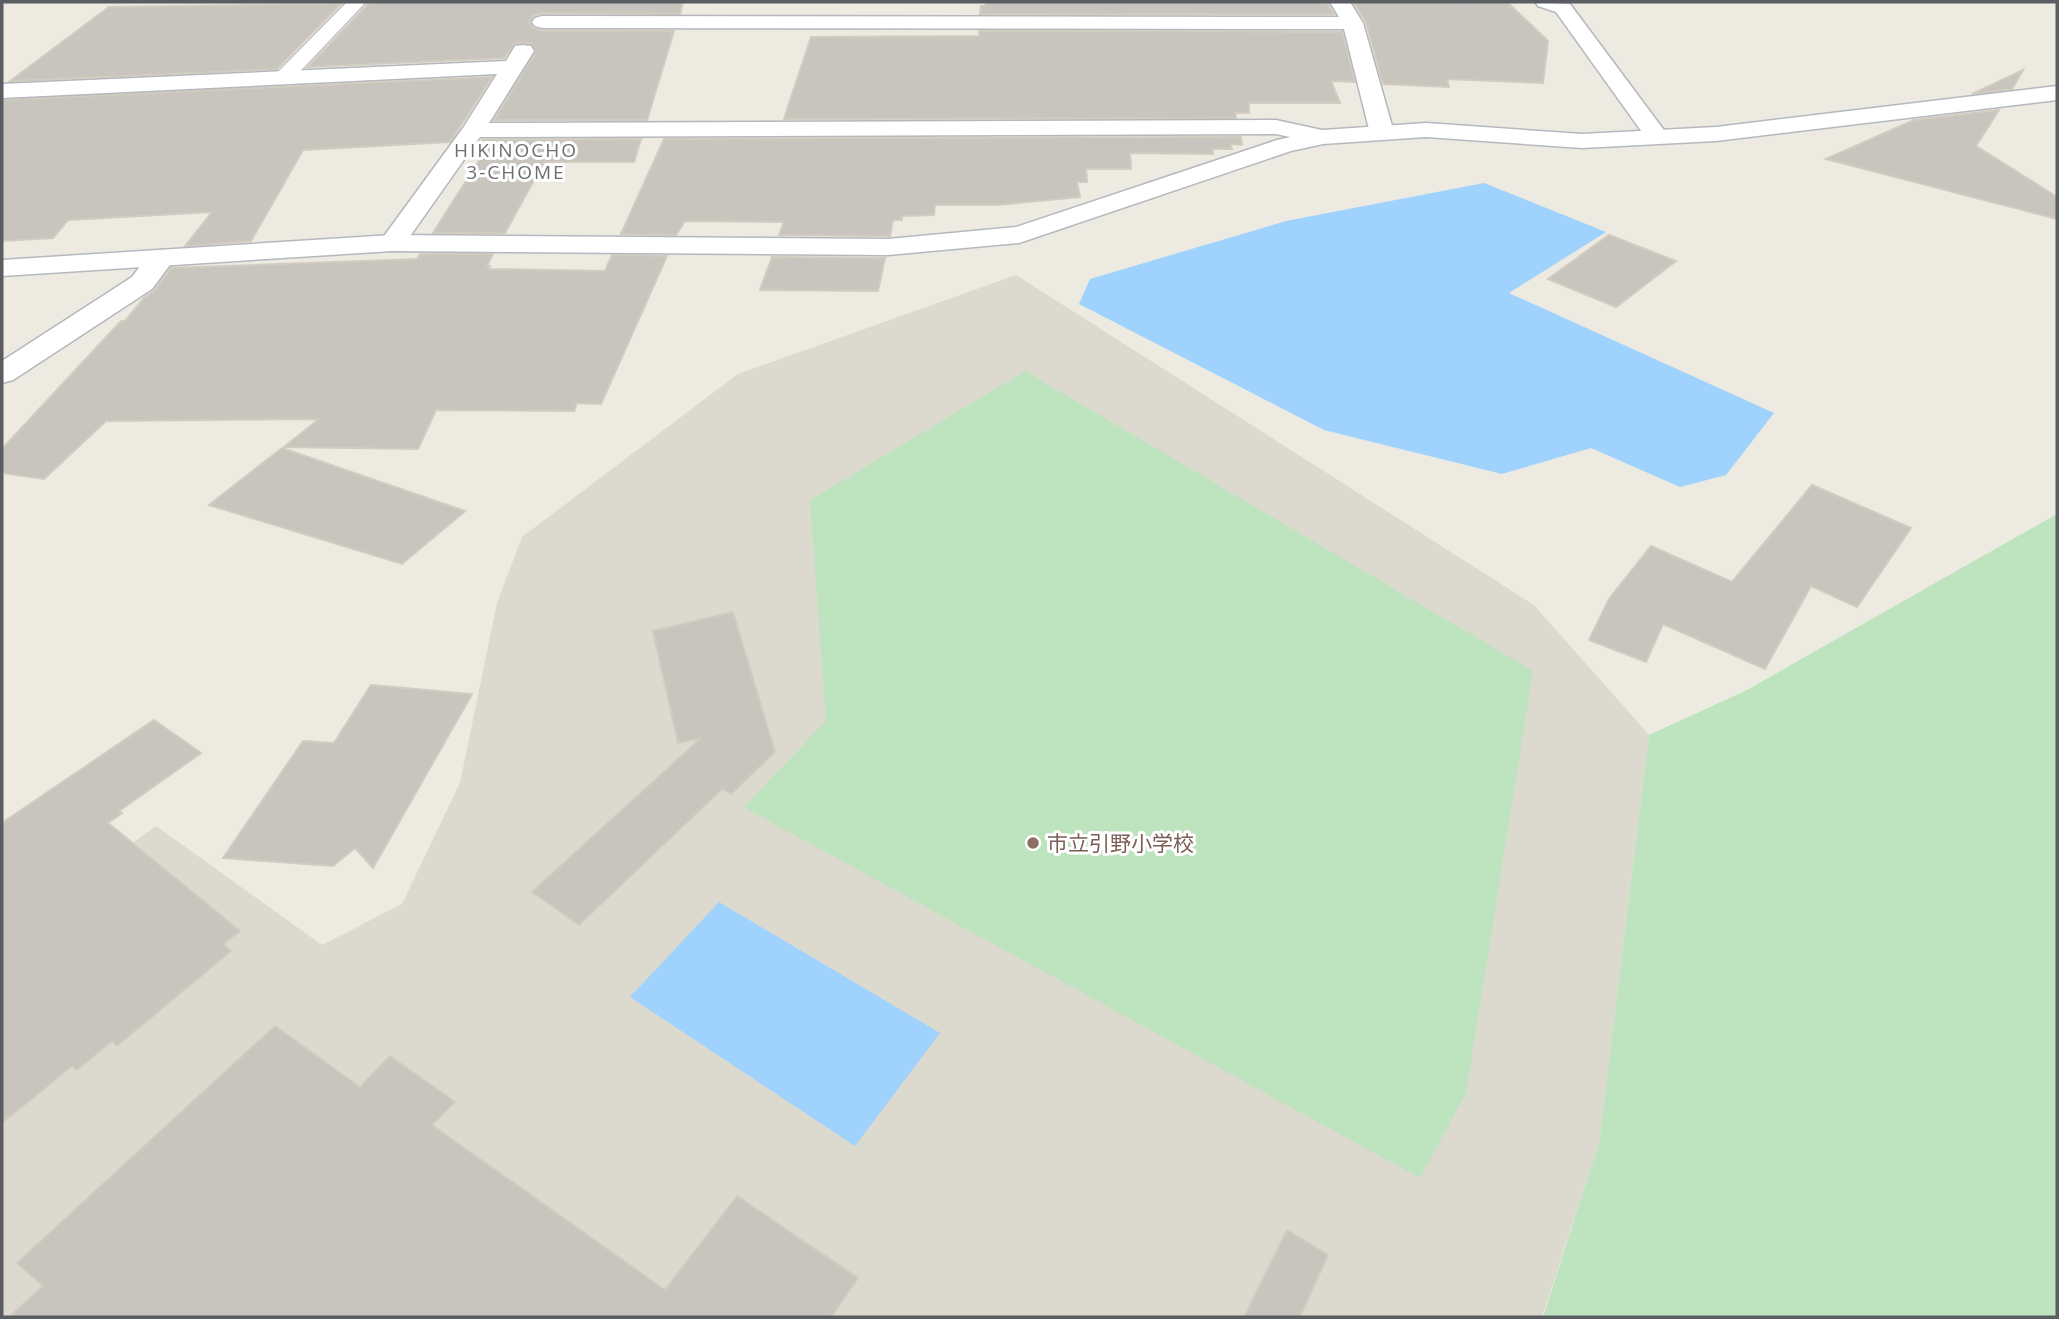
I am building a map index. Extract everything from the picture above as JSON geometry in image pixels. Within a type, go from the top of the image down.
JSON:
[{"type":"street","points":[[392,243],[473,130],[556,2]]},
{"type":"street","points":[[1340,2],[1353,23],[1382,133]]},
{"type":"street","points":[[1545,2],[1563,9],[1657,137]]},
{"type":"street","points":[[542,22],[1353,23]]},
{"type":"street","points":[[2,91],[513,66]]},
{"type":"street","points":[[2,268],[392,243],[888,247],[1019,235],[1285,145],[1323,137],[1426,130],[1582,141],[1716,134],[2057,93]]},
{"type":"street","points":[[473,130],[1276,127],[1323,137]]},
{"type":"street","points":[[2,374],[142,283],[161,258]]},
{"type":"lane","points":[[284,78],[356,2]]},
{"type":"shaded area","name":"市立引野小学校","points":[[1016,275],[1534,605],[1649,735],[1599,1143],[1542,1317],[2,1317],[2,939],[156,826],[322,945],[402,904],[460,783],[497,603],[522,537],[738,374]]},
{"type":"green space","points":[[1025,371],[1533,671],[1466,1093],[1420,1178],[744,807],[826,721],[810,500]]},
{"type":"green space","points":[[2057,514],[2057,1317],[1543,1317],[1599,1143],[1649,735],[1745,691]]},
{"type":"water","points":[[1484,183],[1606,232],[1509,293],[1774,413],[1726,475],[1680,487],[1591,448],[1502,474],[1324,430],[1079,304],[1090,279],[1286,221]]},
{"type":"water","points":[[719,902],[940,1033],[855,1146],[630,997]]},
{"type":"building","points":[[683,2],[680,14],[542,13],[534,15],[529,22],[533,28],[542,31],[674,31],[647,120],[494,120],[536,52],[531,43],[515,43],[504,58],[308,67],[368,4]]},
{"type":"building","points":[[986,2],[1321,2],[1328,4],[1334,14],[980,14],[981,6],[985,6]]},
{"type":"building","points":[[1507,2],[1548,41],[1543,83],[1447,79],[1449,87],[1383,84],[1366,22],[1354,3]]},
{"type":"building","points":[[341,4],[277,69],[10,81],[109,7]]},
{"type":"building","points":[[979,31],[1342,32],[1355,82],[1331,81],[1340,103],[1249,103],[1249,113],[1235,113],[1236,118],[784,119],[811,37],[979,36]]},
{"type":"building","points":[[2023,70],[2012,89],[1972,94]]},
{"type":"building","points":[[492,77],[450,142],[303,150],[251,241],[185,246],[212,212],[68,220],[53,238],[2,241],[2,100]]},
{"type":"building","points":[[1999,110],[1976,146],[2057,197],[2057,219],[1826,159],[1914,120]]},
{"type":"building","points":[[1241,137],[1242,145],[1230,144],[1232,149],[1212,149],[1213,154],[1130,153],[1131,169],[1086,169],[1087,182],[1077,182],[1080,197],[996,205],[935,205],[934,215],[902,216],[902,220],[893,220],[890,236],[779,235],[784,222],[685,221],[676,235],[621,234],[664,139]]},
{"type":"building","points":[[641,139],[634,162],[544,162],[505,233],[433,233],[492,140],[481,140]]},
{"type":"building","points":[[1609,235],[1676,261],[1616,307],[1548,279]]},
{"type":"building","points":[[420,254],[493,254],[487,266],[490,266],[489,269],[605,271],[612,255],[667,256],[601,404],[577,403],[574,411],[436,410],[418,449],[284,447],[319,419],[106,421],[44,479],[2,473],[2,449],[121,321],[125,321],[144,298],[154,291],[171,268],[417,259]]},
{"type":"building","points":[[772,257],[885,258],[878,291],[760,290]]},
{"type":"building","points":[[282,448],[465,511],[402,564],[209,505]]},
{"type":"building","points":[[1812,485],[1911,528],[1857,607],[1811,586],[1765,669],[1663,624],[1646,662],[1589,640],[1609,599],[1651,546],[1732,582]]},
{"type":"building","points":[[733,612],[775,752],[731,794],[722,789],[579,925],[532,892],[701,738],[678,743],[653,631]]},
{"type":"building","points":[[371,685],[472,694],[373,868],[355,848],[333,866],[223,858],[303,741],[334,743]]},
{"type":"building","points":[[154,720],[201,753],[119,811],[122,813],[108,823],[240,931],[223,944],[231,951],[117,1046],[112,1041],[77,1070],[72,1066],[2,1123],[2,823]]},
{"type":"building","points":[[275,1026],[360,1087],[390,1056],[455,1102],[432,1125],[665,1290],[737,1196],[858,1278],[831,1317],[9,1317],[43,1286],[17,1263]]},
{"type":"building","points":[[1287,1230],[1328,1255],[1300,1317],[1244,1317]]},
{"type":"place","name":"市立引野小学校","points":[[1033,843]]},
{"type":"district","name":"HIKINOCHO 3-CHOME","points":[[516,161]]}]
